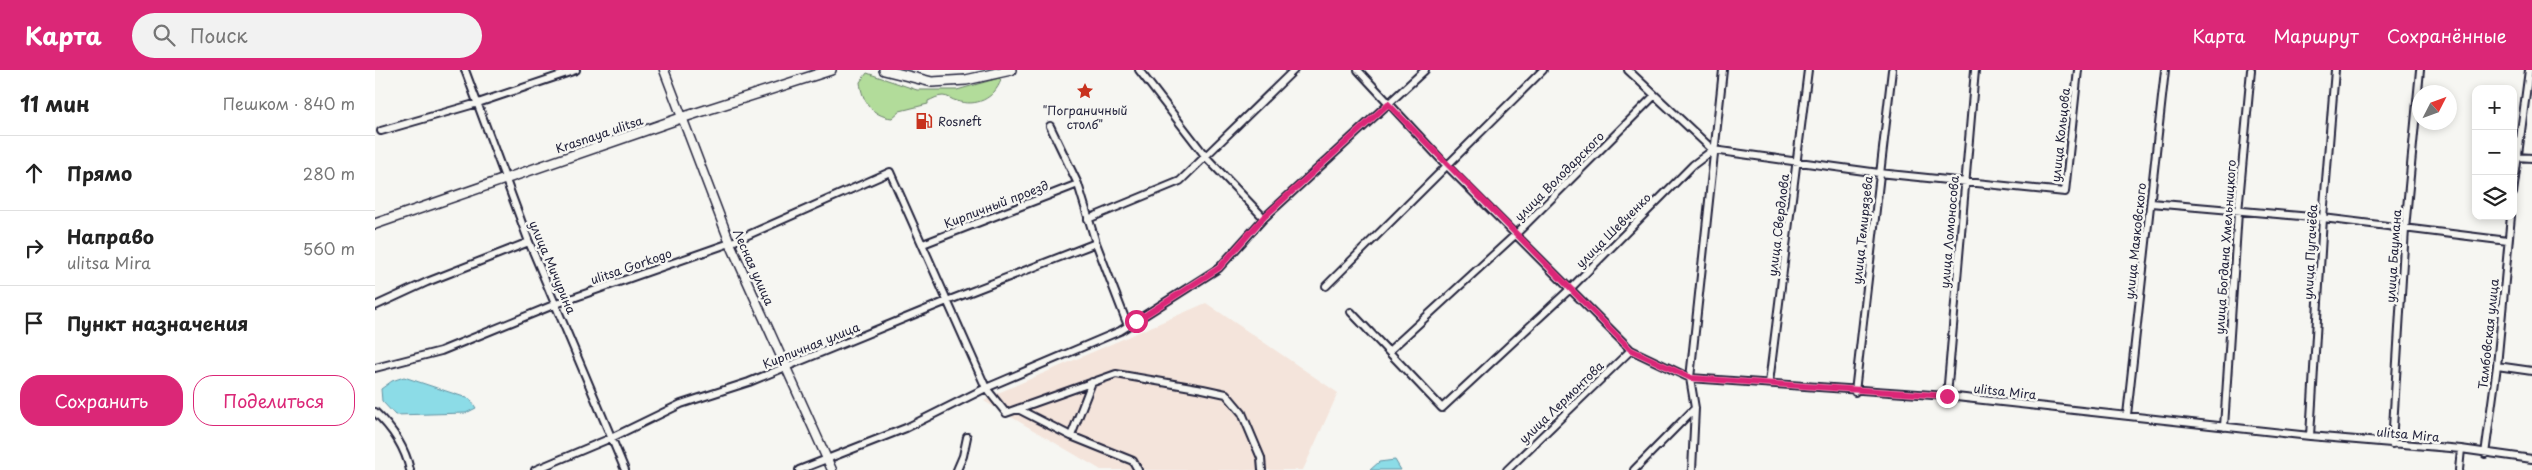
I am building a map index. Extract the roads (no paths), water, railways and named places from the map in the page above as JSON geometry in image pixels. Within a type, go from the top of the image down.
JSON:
[{"type":"main road","name":"Krasnaya ulitsa","points":[[375,224],[681,118],[831,70]]},
{"type":"main road","points":[[884,70],[932,82],[966,80],[1011,70]]},
{"type":"street","name":"улица Мичурина","points":[[465,70],[504,180],[625,470]]},
{"type":"street","points":[[381,131],[478,103],[577,70]]},
{"type":"street","name":"Лесная улица","points":[[664,70],[730,244],[832,470]]},
{"type":"street","points":[[1139,70],[1205,157],[1263,218]]},
{"type":"street","points":[[1088,220],[1181,181],[1294,70]]},
{"type":"street","name":"ulitsa Mira","points":[[1358,70],[1447,166],[1631,350],[1691,378],[1769,383],[1855,392],[1947,396],[2532,459]]},
{"type":"street","points":[[799,470],[906,428],[986,388],[1128,326],[1219,268],[1263,218],[1425,70]]},
{"type":"street","points":[[1326,286],[1543,70]]},
{"type":"street","points":[[1628,70],[1713,150],[1879,173],[1965,181]]},
{"type":"street","points":[[1692,470],[1695,408],[1691,378],[1713,150],[1723,70]]},
{"type":"street","name":"улица Свердлова","points":[[1769,383],[1808,70]]},
{"type":"street","name":"улица Темирязева","points":[[1855,392],[1892,70]]},
{"type":"street","name":"улица Ломоносова","points":[[1947,396],[1975,70]]},
{"type":"street","name":"улица Кольцова","points":[[1965,181],[2065,192],[2079,70]]},
{"type":"street","name":"улица Маяковского","points":[[2127,415],[2165,70]]},
{"type":"street","name":"улица Богдана Хмельницкого","points":[[2224,427],[2238,212],[2251,70]]},
{"type":"street","name":"улица Пугачёва","points":[[2311,436],[2323,218],[2335,70]]},
{"type":"street","name":"улица Баумана","points":[[2392,444],[2405,229],[2420,70]]},
{"type":"street","points":[[2530,72],[2517,157],[2532,158]]},
{"type":"street","name":"улица Володарского","points":[[1389,351],[1515,235],[1654,96]]},
{"type":"street","points":[[1050,126],[1078,184],[1096,243],[1128,326]]},
{"type":"street","name":"улица Шевченко","points":[[1389,351],[1442,408],[1570,289],[1693,165],[1713,150]]},
{"type":"street","name":"ulitsa Gorkogo","points":[[375,368],[441,351],[557,304],[730,244],[890,172],[923,244]]},
{"type":"street","name":"Кирпичный проезд","points":[[923,244],[1078,184]]},
{"type":"street","points":[[2151,203],[2323,218],[2508,241]]},
{"type":"street","name":"Тамбовская улица","points":[[2485,454],[2497,366],[2511,220]]},
{"type":"street","points":[[375,306],[427,282],[529,242]]},
{"type":"street","name":"Кирпичная улица","points":[[535,470],[611,438],[681,404],[786,368],[947,301],[1096,243]]},
{"type":"street","points":[[923,244],[986,388],[1006,413],[1116,374],[1226,394],[1242,413],[1261,458],[1262,470]]},
{"type":"street","points":[[1351,312],[1389,351]]},
{"type":"street","name":"улица Лермонтова","points":[[1507,470],[1631,350]]},
{"type":"street","points":[[2497,366],[2532,371]]},
{"type":"street","points":[[1071,436],[1092,382]]},
{"type":"street","points":[[1634,470],[1695,408]]},
{"type":"street","points":[[1018,409],[1071,436],[1133,461],[1138,470]]},
{"type":"street","points":[[375,412],[395,435],[407,457],[410,470]]},
{"type":"street","points":[[957,470],[963,456],[967,437]]},
{"type":"street","points":[[2459,470],[2461,450]]},
{"type":"water","points":[[404,377],[470,399],[476,408],[466,413],[395,415],[382,401],[381,389],[392,381]]},
{"type":"water","points":[[1395,460],[1401,470],[1370,470],[1379,462]]},
{"type":"place","name":"\"Пограничный столб\"","points":[[1085,91]]},
{"type":"place","name":"Rosneft","points":[[924,121]]}]
